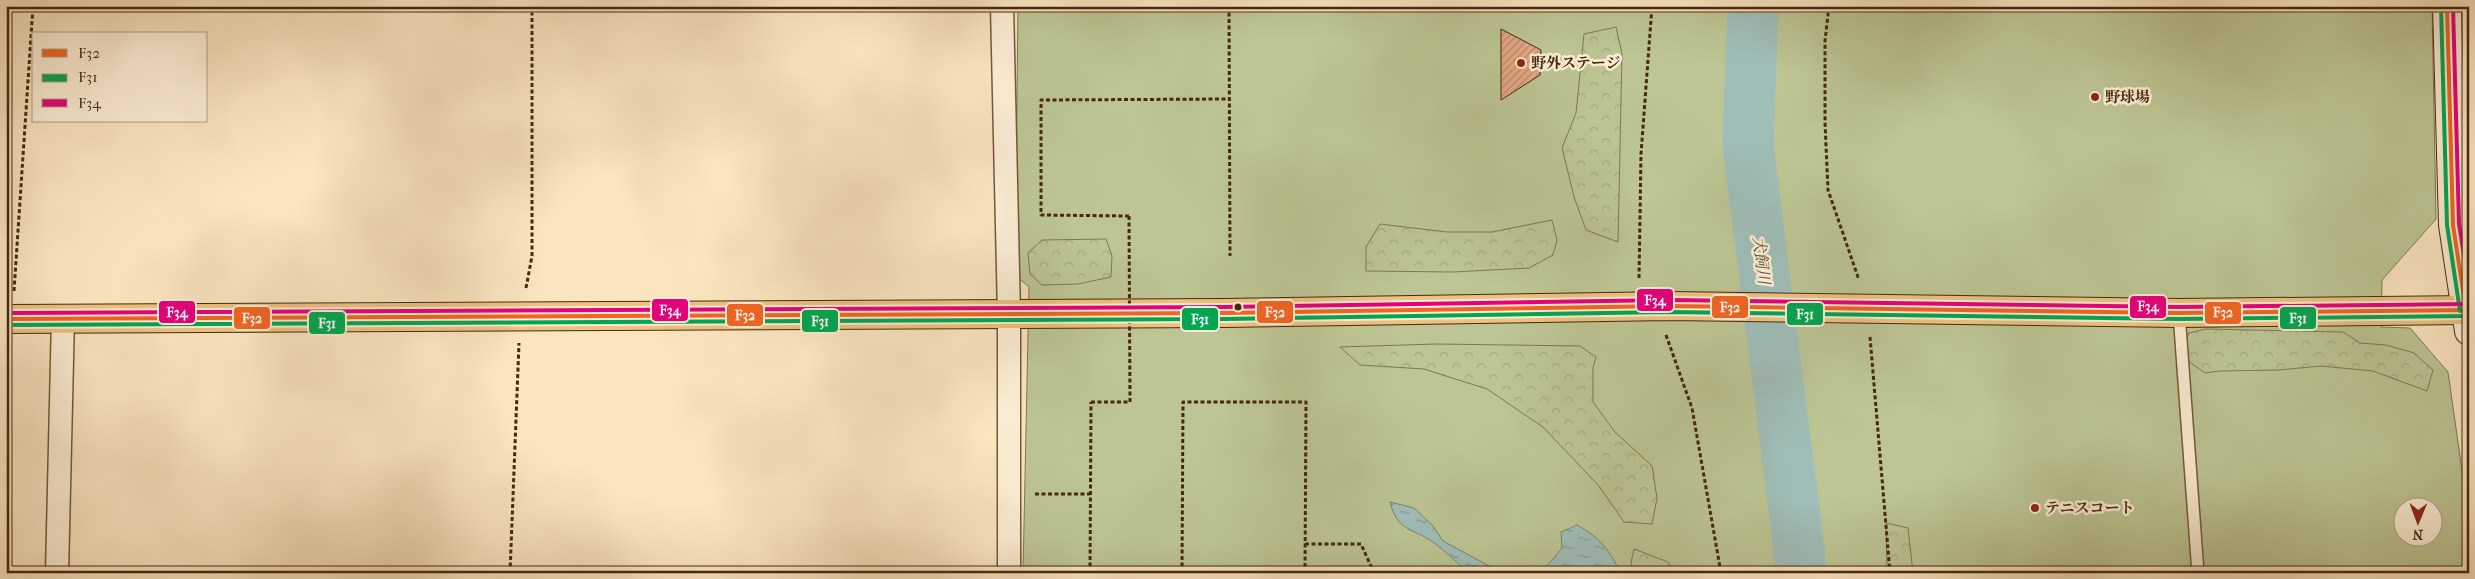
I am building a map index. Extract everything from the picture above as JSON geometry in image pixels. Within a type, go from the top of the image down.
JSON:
[{"type":"highway","points":[[9,319],[63,317],[1009,315],[1655,306],[2468,317]]},
{"type":"main road","points":[[2447,6],[2453,225],[2468,317]]},
{"type":"street","points":[[1002,6],[1009,315],[1009,573]]},
{"type":"street","points":[[57,573],[63,317]]},
{"type":"lane","points":[[2179,313],[2198,573]]},
{"type":"path","points":[[9,319],[33,6]]},
{"type":"path","points":[[1229,6],[1230,256]]},
{"type":"path","points":[[1652,6],[1642,154],[1655,306],[1692,408],[1721,573]]},
{"type":"path","points":[[1829,6],[1824,41],[1828,190],[1868,308],[1890,573]]},
{"type":"path","points":[[1090,573],[1090,402],[1130,402],[1129,216],[1040,215],[1041,100],[1229,99]]},
{"type":"path","points":[[1182,573],[1182,402],[1306,402],[1305,573]]},
{"type":"path","points":[[1009,494],[1090,494]]},
{"type":"path","points":[[1305,544],[1361,544],[1374,573]]},
{"type":"green space","points":[[1018,6],[2432,6],[2436,219],[2382,280],[2381,327],[2410,328],[2448,372],[2469,520],[2469,573],[1023,573],[1029,287],[1015,275]]},
{"type":"green space","points":[[1616,27],[1622,54],[1618,242],[1586,230],[1574,197],[1562,148],[1576,113],[1584,34]]},
{"type":"green space","points":[[1552,220],[1557,240],[1553,255],[1529,268],[1453,272],[1366,271],[1366,247],[1380,224],[1447,232],[1492,232]]},
{"type":"green space","points":[[1106,239],[1112,256],[1111,277],[1078,284],[1042,285],[1030,274],[1028,253],[1042,240]]},
{"type":"green space","points":[[2206,329],[2343,332],[2360,343],[2386,345],[2414,353],[2433,370],[2427,391],[2373,371],[2321,366],[2205,373],[2180,355],[2189,333]]},
{"type":"green space","points":[[1436,344],[1580,346],[1596,357],[1593,368],[1593,402],[1615,432],[1652,466],[1657,498],[1652,524],[1624,522],[1599,486],[1543,427],[1487,389],[1424,369],[1360,365],[1340,347]]},
{"type":"green space","points":[[1886,523],[1908,528],[1913,573],[1887,573]]},
{"type":"green space","points":[[1634,549],[1668,562],[1674,573],[1634,573],[1631,563]]},
{"type":"water","points":[[1390,502],[1414,508],[1433,526],[1443,541],[1491,567],[1521,573],[1468,573],[1433,542],[1401,524]]},
{"type":"water","points":[[1577,525],[1603,545],[1613,558],[1620,573],[1536,573],[1549,564],[1562,548],[1561,532]]},
{"type":"building","name":"野外ステージ","points":[[1501,29],[1541,50],[1540,75],[1501,100]]},
{"type":"waterway","name":"犬飼川","points":[[1753,6],[1748,146],[1802,573]]},
{"type":"transit line","name":"F31","points":[[2441,6],[2447,225],[2460,311]]},
{"type":"transit line","name":"F32","points":[[2447,6],[2453,225],[2466,310]]},
{"type":"transit line","name":"F34","points":[[2453,6],[2459,224],[2469,287]]},
{"type":"transit line","name":"F34","points":[[6,313],[1224,307],[1670,300],[2179,307],[2469,304]]},
{"type":"transit line","name":"F32","points":[[6,319],[1224,313],[1670,306],[2179,313],[2469,310]]},
{"type":"transit line","name":"F31","points":[[6,325],[1224,319],[1670,312],[2179,319],[2469,316]]},
{"type":"place","name":"野外ステージ","points":[[1521,63]]},
{"type":"place","name":"野球場","points":[[2095,97]]},
{"type":"place","name":"テニスコート","points":[[2035,508]]}]
